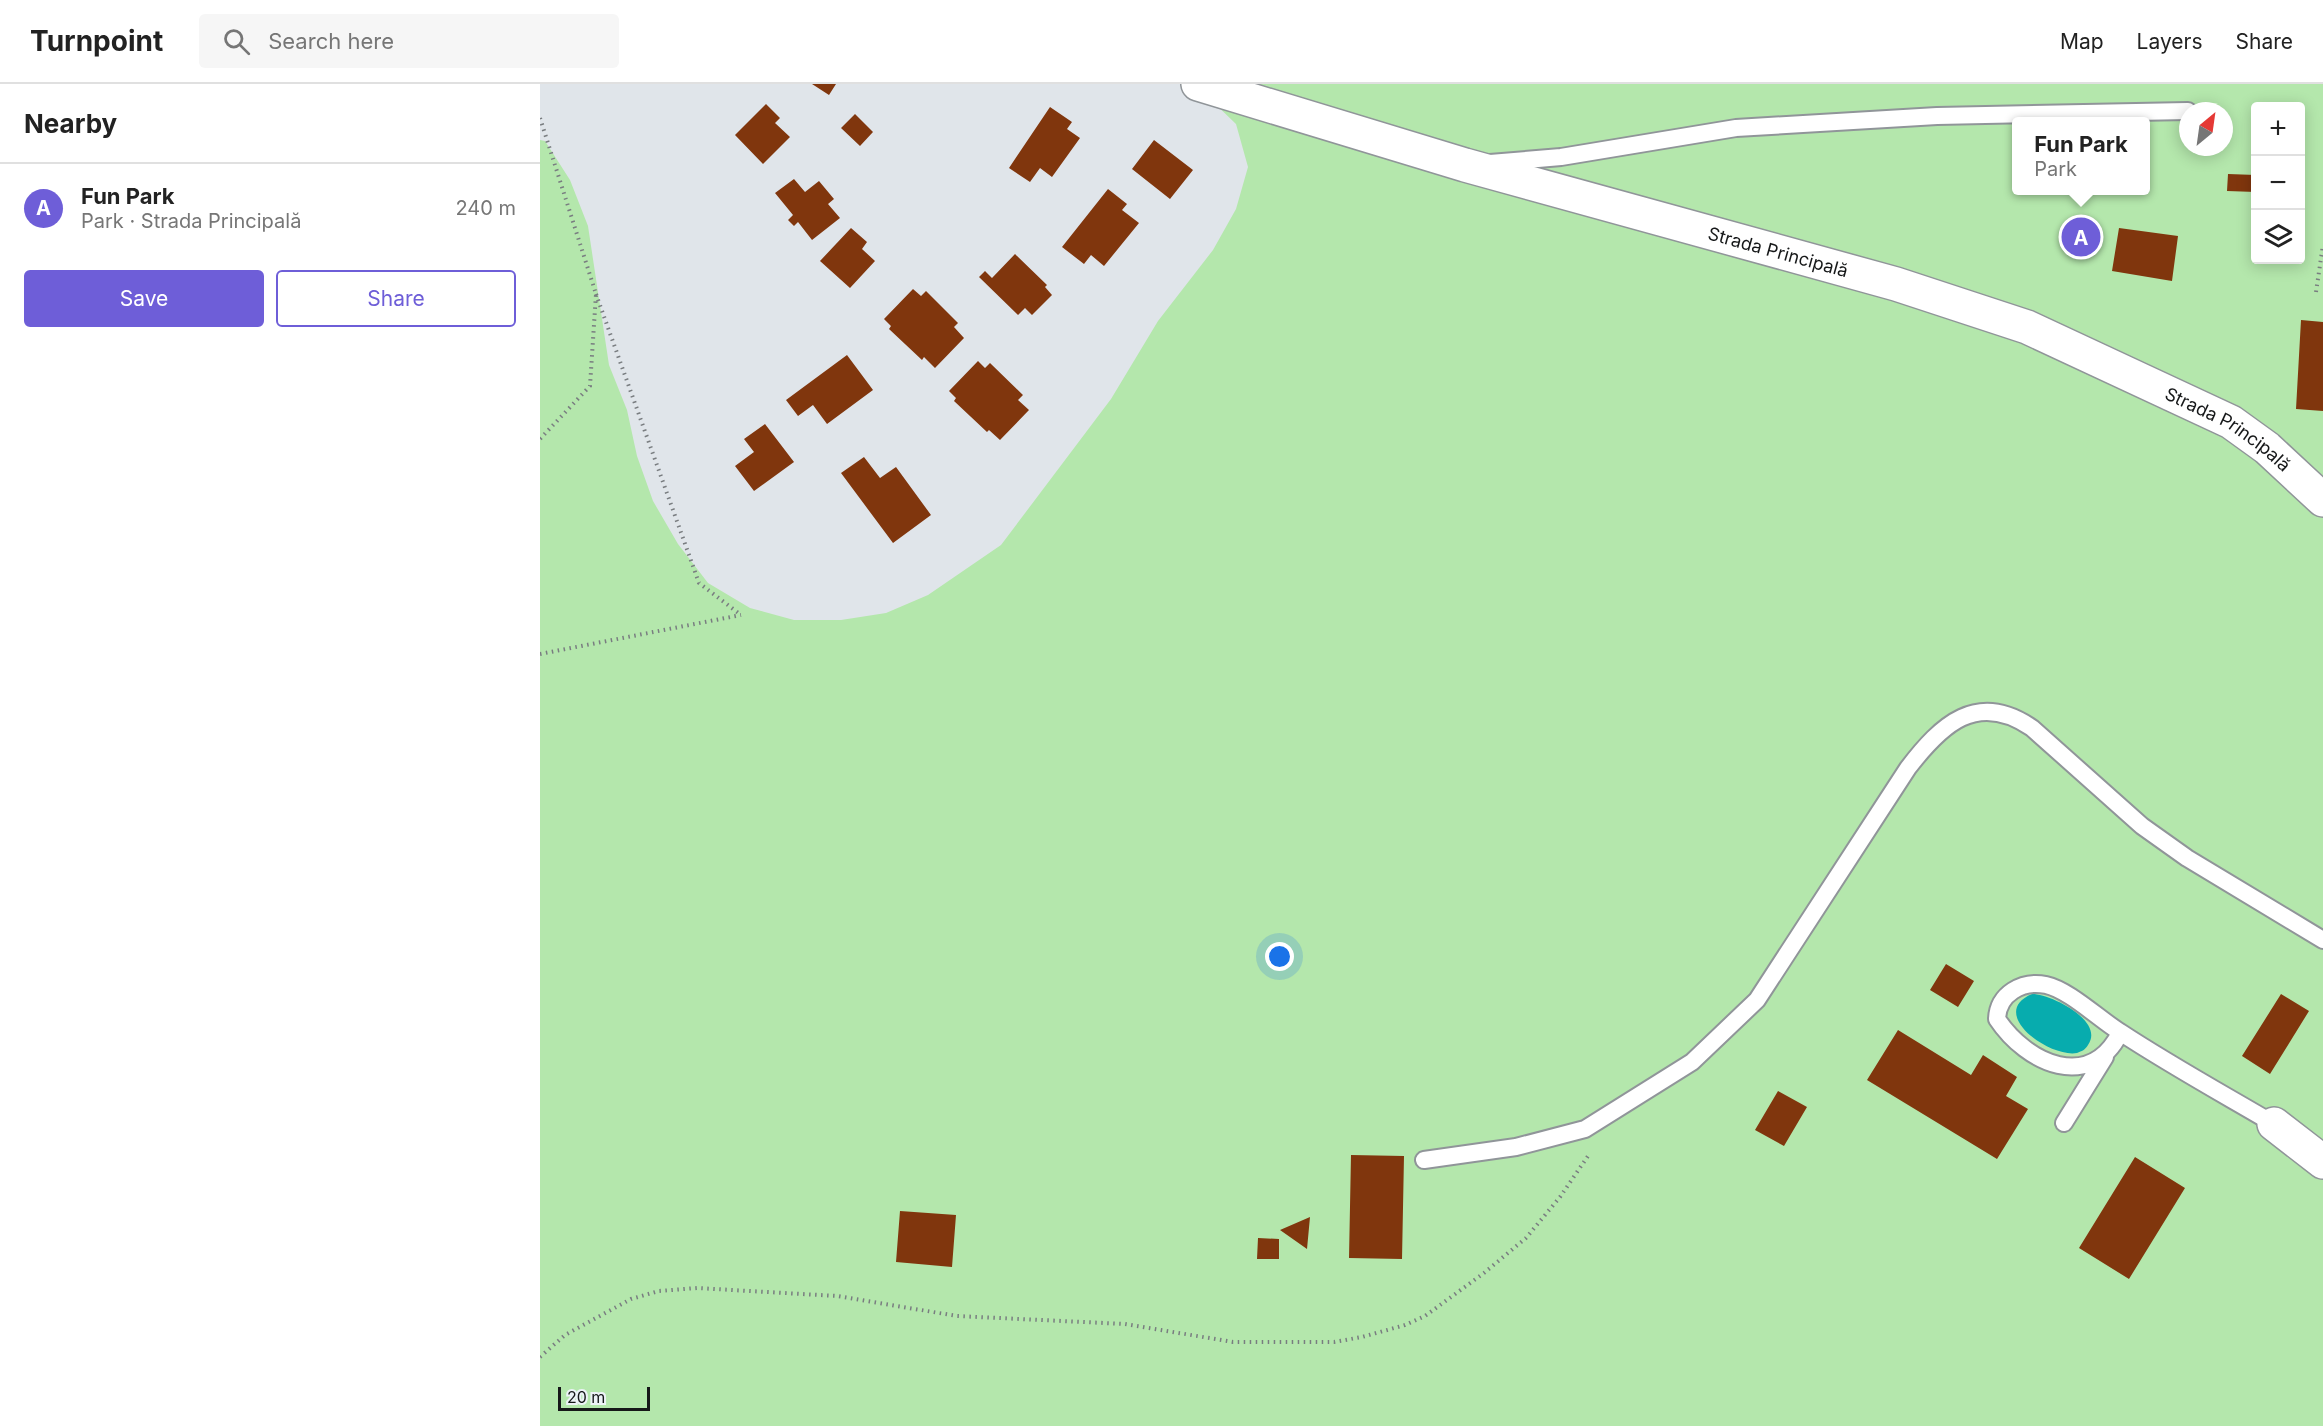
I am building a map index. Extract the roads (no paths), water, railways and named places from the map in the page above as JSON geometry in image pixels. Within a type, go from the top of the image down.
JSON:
[{"type":"street","name":"Strada Principală","points":[[1198,84],[1465,165],[1896,284],[2027,327],[2231,422],[2267,448],[2323,500]]},
{"type":"street","points":[[2274,1124],[2323,1161]]},
{"type":"lane","points":[[1465,165],[1561,157],[1736,128],[1936,116],[2179,111]]},
{"type":"lane","points":[[1424,1161],[1516,1148],[1585,1129],[1692,1062],[1757,1000],[1908,768],[1932,736],[1950,722],[1962,717],[1998,712],[2015,716],[2032,728],[2151,833],[2187,858],[2323,940]]},
{"type":"lane","points":[[2109,1052],[2102,1059],[2079,1066],[2066,1067],[2046,1061],[2004,1029],[1997,1019],[2001,1001],[2016,988],[2048,985],[2120,1032],[2274,1124]]},
{"type":"lane","points":[[2064,1123],[2120,1032]]},
{"type":"water","points":[[2032,994],[2041,995],[2063,1004],[2083,1018],[2089,1027],[2091,1036],[2086,1048],[2077,1053],[2065,1053],[2039,1042],[2027,1032],[2019,1022],[2016,1012],[2020,1002]]},
{"type":"place","name":"Fun Park","points":[[2081,237]]}]
